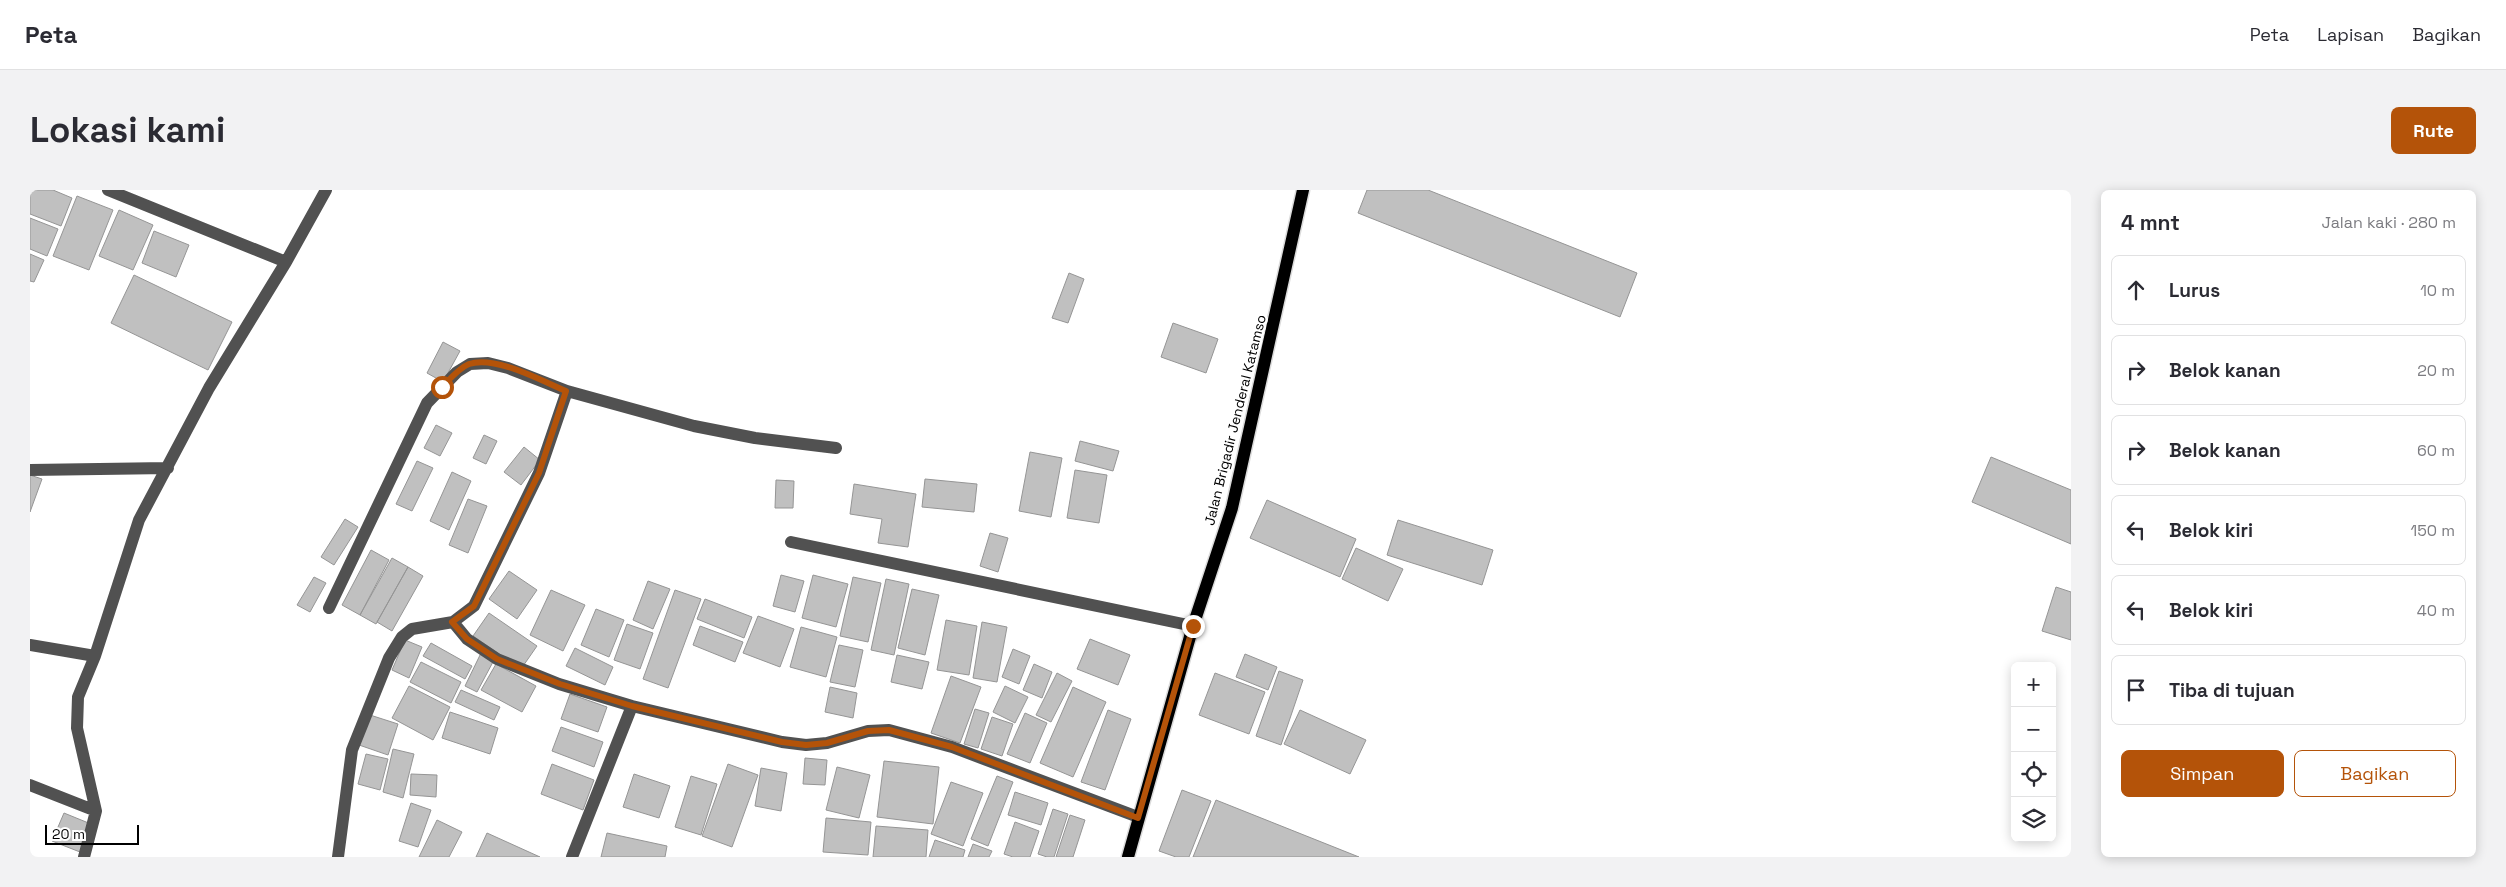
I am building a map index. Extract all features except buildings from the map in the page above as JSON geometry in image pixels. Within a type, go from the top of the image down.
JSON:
[{"type":"main road","name":"Jalan Brigadir Jenderal Katamso","points":[[1128,857],[1193,626],[1232,508],[1303,190]]},
{"type":"street","points":[[108,190],[286,262]]},
{"type":"street","points":[[84,857],[96,811],[77,728],[78,697],[95,656],[139,520],[209,388],[286,262],[326,190]]},
{"type":"street","points":[[328,608],[427,403],[457,372],[470,364],[497,365],[566,391],[694,426],[755,438],[836,448]]},
{"type":"street","points":[[338,857],[352,750],[389,658],[402,636],[412,629],[452,622],[474,606],[539,473],[566,391]]},
{"type":"street","points":[[30,470],[168,468]]},
{"type":"street","points":[[790,542],[1193,626]]},
{"type":"street","points":[[452,622],[478,648],[518,669],[632,706],[782,742],[806,745],[827,743],[868,731],[889,730],[962,750],[1138,818]]},
{"type":"street","points":[[30,645],[95,656]]},
{"type":"street","points":[[572,857],[632,706]]},
{"type":"street","points":[[30,785],[96,811]]},
{"type":"route","points":[[442,387],[465,366],[488,363],[508,368],[566,391],[539,473],[474,606],[452,622],[467,639],[497,659],[518,669],[560,684],[632,706],[782,742],[806,745],[827,743],[868,731],[889,730],[952,747],[1018,770],[1138,818],[1193,626]]}]
